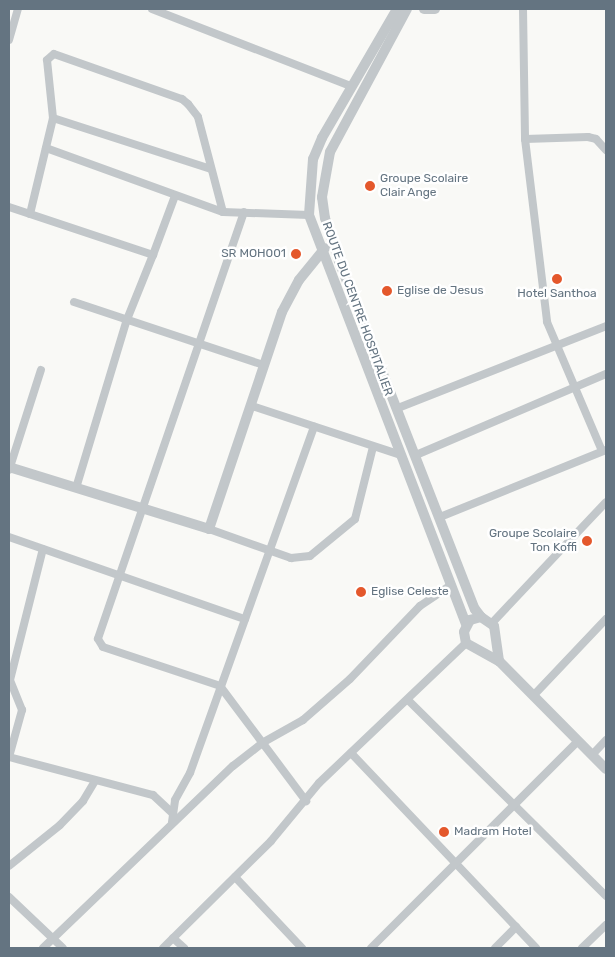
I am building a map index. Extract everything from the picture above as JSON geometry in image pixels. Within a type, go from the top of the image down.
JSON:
[{"type":"street","points":[[9,40],[18,9]]},
{"type":"street","points":[[152,9],[350,86]]},
{"type":"street","name":"ROUTE DU CENTRE HOSPITALIER","points":[[397,9],[350,86],[313,159],[309,216],[398,454],[466,624]]},
{"type":"street","name":"ROUTE DU CENTRE HOSPITALIER","points":[[407,9],[330,152],[322,197],[332,240],[475,609],[481,617]]},
{"type":"street","points":[[424,9],[435,9]]},
{"type":"street","points":[[440,517],[604,450],[556,346],[547,322],[525,139],[523,9]]},
{"type":"street","points":[[30,214],[53,118],[47,60],[54,54],[182,98],[198,117],[223,212]]},
{"type":"street","points":[[53,118],[211,169]]},
{"type":"street","points":[[525,139],[588,137],[596,139],[606,150]]},
{"type":"street","points":[[46,148],[223,212],[309,216]]},
{"type":"street","points":[[76,488],[126,322],[175,196]]},
{"type":"street","points":[[9,207],[152,255]]},
{"type":"street","points":[[244,212],[118,574],[100,627],[98,639],[103,647],[220,686],[306,801]]},
{"type":"street","points":[[209,529],[252,406],[263,365],[282,312],[299,280],[332,240]]},
{"type":"street","points":[[74,302],[126,322],[263,365]]},
{"type":"street","points":[[398,408],[606,326]]},
{"type":"street","points":[[41,370],[9,468],[209,529],[299,559],[310,556],[348,527],[358,510],[373,447]]},
{"type":"street","points":[[416,455],[606,374]]},
{"type":"street","points":[[252,406],[398,454]]},
{"type":"street","points":[[172,822],[172,813],[190,772],[314,427]]},
{"type":"street","points":[[492,623],[606,502]]},
{"type":"street","points":[[600,509],[606,516]]},
{"type":"street","points":[[9,537],[245,619]]},
{"type":"street","points":[[43,549],[10,680],[22,710],[9,757],[94,781],[153,795],[172,813]]},
{"type":"street","points":[[43,948],[172,822],[262,743],[303,720],[350,679],[420,606],[450,586]]},
{"type":"street","points":[[163,948],[235,877],[351,753],[466,643],[466,624],[481,617],[492,623],[499,661]]},
{"type":"street","points":[[533,696],[606,619]]},
{"type":"street","points":[[479,651],[496,641]]},
{"type":"street","points":[[466,643],[499,661],[606,769]]},
{"type":"street","points":[[408,700],[606,896]]},
{"type":"street","points":[[592,755],[606,740]]},
{"type":"street","points":[[371,948],[578,742]]},
{"type":"street","points":[[351,753],[536,948]]},
{"type":"street","points":[[9,866],[60,825],[83,801],[94,781]]},
{"type":"street","points":[[235,877],[302,948]]},
{"type":"street","points":[[9,897],[62,948]]},
{"type":"street","points":[[582,948],[606,925]]},
{"type":"street","points":[[495,948],[516,927]]},
{"type":"street","points":[[173,938],[184,948]]},
{"type":"place","name":"Groupe Scolaire Clair Ange","points":[[370,186]]},
{"type":"place","name":"SR MOH001","points":[[296,254]]},
{"type":"place","name":"Hotel Santhoa","points":[[557,279]]},
{"type":"place","name":"Eglise de Jesus","points":[[387,291]]},
{"type":"place","name":"Groupe Scolaire Ton Koffi","points":[[587,541]]},
{"type":"place","name":"Eglise Celeste","points":[[361,592]]},
{"type":"place","name":"Madram Hotel","points":[[444,832]]}]
